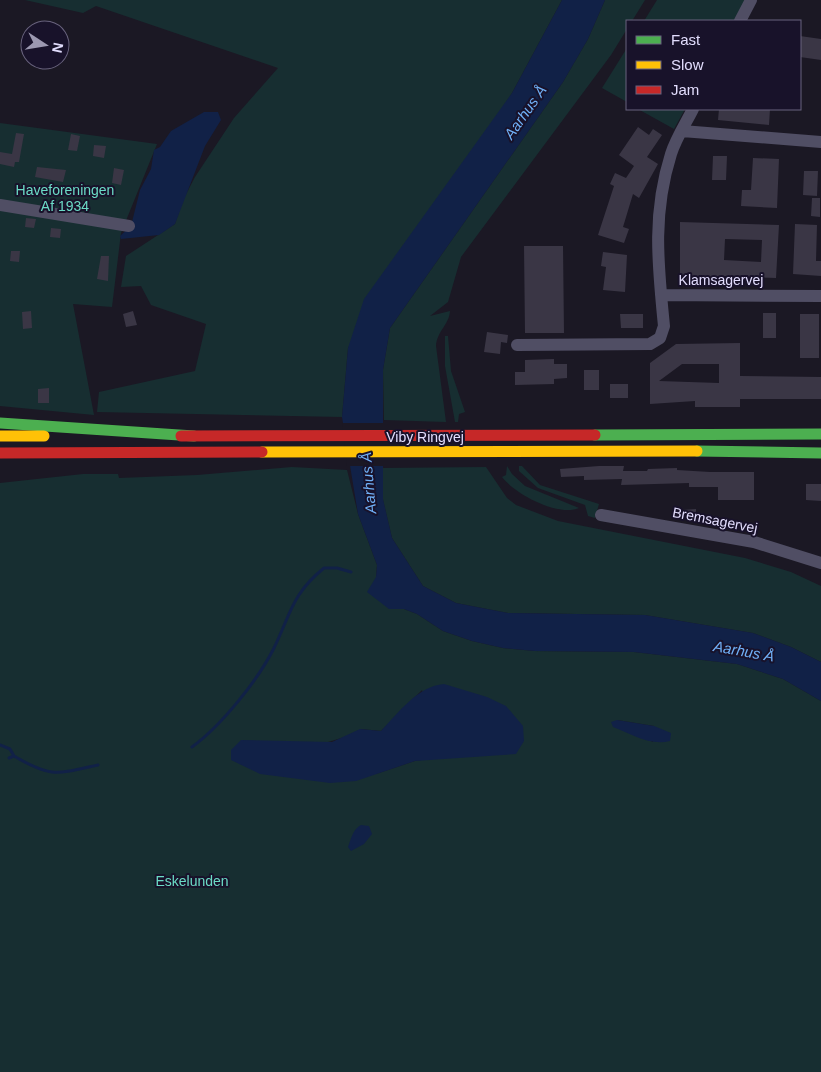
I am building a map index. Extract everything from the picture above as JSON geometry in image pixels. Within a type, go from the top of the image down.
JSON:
[{"type":"main road","points":[[0,423],[194,436]]},
{"type":"main road","name":"Viby Ringvej","points":[[0,436],[821,434]]},
{"type":"main road","points":[[10,465],[40,462],[188,461],[278,452]]},
{"type":"main road","name":"Viby Ringvej","points":[[0,453],[821,453]]},
{"type":"street","points":[[741,20],[752,0]]},
{"type":"street","points":[[661,295],[656,250],[660,197],[671,152],[692,110]]},
{"type":"street","points":[[682,131],[821,142]]},
{"type":"street","points":[[0,205],[129,226]]},
{"type":"street","name":"Klamsagervej","points":[[517,345],[650,344],[656,342],[660,338],[664,326],[661,295],[821,296]]},
{"type":"street","name":"Bremsagervej","points":[[601,515],[754,542],[821,563]]},
{"type":"green space","points":[[25,0],[562,0],[512,93],[348,348],[342,417],[97,412],[99,392],[195,371],[206,324],[151,305],[141,286],[121,287],[126,256],[175,224],[183,200],[195,177],[234,118],[278,68],[96,6],[83,13]]},
{"type":"green space","points":[[605,0],[645,0],[633,20],[626,20],[626,31],[611,55],[461,257],[448,302],[430,316],[450,311],[448,320],[438,336],[436,346],[446,422],[384,420],[383,370],[390,328],[563,82],[588,39]]},
{"type":"green space","points":[[657,0],[747,0],[736,20],[645,20]]},
{"type":"green space","points":[[626,50],[626,101],[602,88]]},
{"type":"green space","points":[[640,110],[684,110],[674,129]]},
{"type":"green space","name":"Haveforeningen Af 1934","points":[[0,123],[157,144],[121,233],[112,307],[73,304],[94,415],[0,406]]},
{"type":"green space","points":[[445,336],[448,336],[451,371],[465,412],[459,414],[458,422],[455,422],[445,366]]},
{"type":"green space","points":[[507,466],[512,474],[525,486],[579,508],[570,510],[549,507],[527,497],[508,484],[502,477],[506,475]]},
{"type":"green space","points":[[519,466],[522,466],[540,485],[599,504],[595,518],[588,516],[585,505],[538,488],[519,471]]},
{"type":"green space","name":"Eskelunden","points":[[292,467],[347,470],[358,514],[377,565],[376,577],[389,609],[404,609],[417,614],[443,631],[472,641],[503,648],[535,651],[634,652],[737,664],[783,679],[821,701],[821,1072],[0,1072],[0,483],[83,474],[118,474],[119,478],[197,475]],"holes":[[[422,690],[441,757],[415,761],[376,774],[328,742],[348,736],[361,729],[381,731]],[[617,720],[654,726],[653,742],[623,729]]]},
{"type":"green space","points":[[486,467],[507,498],[516,505],[558,521],[745,558],[791,572],[821,586],[821,662],[791,647],[753,633],[645,615],[508,613],[456,603],[423,586],[392,538],[383,500],[383,468]]},
{"type":"water","name":"Aarhus Å","points":[[562,0],[605,0],[588,39],[563,82],[390,328],[383,370],[383,499],[392,538],[423,586],[456,603],[508,613],[645,615],[753,633],[791,647],[821,662],[821,701],[783,679],[737,664],[634,652],[535,651],[503,648],[472,641],[443,631],[417,614],[404,609],[389,609],[367,592],[376,577],[377,565],[358,514],[342,417],[348,348],[364,299],[512,93]]},
{"type":"water","points":[[204,112],[218,112],[221,120],[205,146],[175,224],[159,235],[121,239],[120,236],[131,226],[140,190],[151,169],[154,150],[160,147],[171,131]]},
{"type":"water","points":[[444,684],[487,697],[506,706],[523,726],[524,741],[516,754],[415,761],[356,781],[330,783],[260,774],[231,760],[231,750],[241,740],[332,742],[360,729],[381,731],[417,695],[435,686]]},
{"type":"water","points":[[617,720],[654,726],[671,733],[670,741],[655,742],[634,736],[613,727],[611,722]]},
{"type":"water","points":[[361,825],[369,826],[372,834],[364,844],[351,851],[348,847],[351,838],[356,829]]},
{"type":"pier","points":[[342,423],[386,423],[386,466],[347,466]]},
{"type":"building","points":[[801,36],[821,39],[821,60],[801,57]]},
{"type":"building","points":[[719,110],[770,110],[769,125],[718,120]]},
{"type":"building","points":[[638,127],[649,135],[653,129],[662,135],[647,157],[658,164],[639,198],[633,194],[623,227],[629,229],[624,243],[598,235],[614,186],[610,184],[615,173],[626,178],[634,166],[619,155]]},
{"type":"building","points":[[16,133],[24,134],[19,162],[15,162],[14,167],[0,164],[0,152],[12,154]]},
{"type":"building","points":[[71,134],[80,136],[77,151],[68,150]]},
{"type":"building","points":[[94,145],[106,146],[104,158],[93,156]]},
{"type":"building","points":[[713,156],[727,156],[726,180],[712,180]]},
{"type":"building","points":[[753,158],[779,159],[777,208],[741,206],[742,190],[751,190]]},
{"type":"building","points":[[37,167],[66,170],[63,182],[35,177]]},
{"type":"building","points":[[114,168],[124,170],[121,185],[112,183]]},
{"type":"building","points":[[804,171],[818,171],[817,196],[803,195]]},
{"type":"building","points":[[812,198],[820,198],[820,217],[811,216]]},
{"type":"building","points":[[26,218],[36,219],[34,228],[25,227]]},
{"type":"building","points":[[680,222],[779,225],[776,278],[723,276],[723,281],[680,280]],"holes":[[[725,239],[762,240],[761,262],[724,260]]]},
{"type":"building","points":[[795,224],[817,225],[816,261],[821,261],[821,276],[793,274]]},
{"type":"building","points":[[51,228],[61,229],[60,238],[50,237]]},
{"type":"building","points":[[524,246],[563,246],[564,333],[525,333]]},
{"type":"building","points":[[11,251],[20,251],[19,262],[10,261]]},
{"type":"building","points":[[603,252],[627,255],[625,292],[603,290],[606,267],[601,266]]},
{"type":"building","points":[[101,256],[109,256],[108,281],[97,279]]},
{"type":"building","points":[[31,311],[32,328],[23,329],[22,312]]},
{"type":"building","points":[[133,311],[137,325],[126,327],[123,314]]},
{"type":"building","points":[[763,313],[776,313],[776,338],[763,338]]},
{"type":"building","points":[[620,314],[643,314],[643,328],[621,328]]},
{"type":"building","points":[[800,314],[819,314],[819,358],[800,358]]},
{"type":"building","points":[[487,332],[508,335],[507,343],[501,342],[500,354],[484,352]]},
{"type":"building","points":[[740,343],[740,376],[821,377],[821,399],[740,399],[740,407],[695,407],[695,401],[650,404],[650,363],[676,344]],"holes":[[[682,364],[719,364],[719,383],[659,381]]]},
{"type":"building","points":[[554,359],[554,364],[567,364],[567,378],[554,379],[554,384],[515,385],[515,372],[525,372],[525,360]]},
{"type":"building","points":[[584,370],[599,370],[599,390],[584,390]]},
{"type":"building","points":[[610,384],[628,384],[628,398],[610,398]]},
{"type":"building","points":[[49,388],[49,403],[38,403],[38,389]]},
{"type":"building","points":[[624,466],[623,471],[677,468],[677,470],[710,472],[754,472],[754,500],[718,500],[718,487],[689,487],[689,483],[621,485],[622,479],[584,480],[584,476],[561,477],[560,469]]},
{"type":"building","points":[[806,484],[821,484],[821,501],[806,500]]},
{"type":"building","points":[[696,509],[696,518],[683,518],[682,510]]},
{"type":"waterway","points":[[192,747],[215,727],[238,702],[259,674],[274,648],[293,605],[313,577],[324,568],[337,568],[351,572]]},
{"type":"waterway","points":[[0,745],[10,749],[14,756]]},
{"type":"waterway","points":[[9,758],[14,756],[37,768],[54,772],[98,765]]},
{"type":"traffic: fast","points":[[0,423],[194,436]]},
{"type":"traffic: fast","points":[[595,435],[821,434]]},
{"type":"traffic: fast","points":[[697,451],[821,453]]},
{"type":"traffic: slow","points":[[0,436],[44,436]]},
{"type":"traffic: slow","points":[[262,452],[697,451]]},
{"type":"traffic: jam","points":[[181,436],[595,435]]},
{"type":"traffic: jam","points":[[0,453],[262,452]]}]
